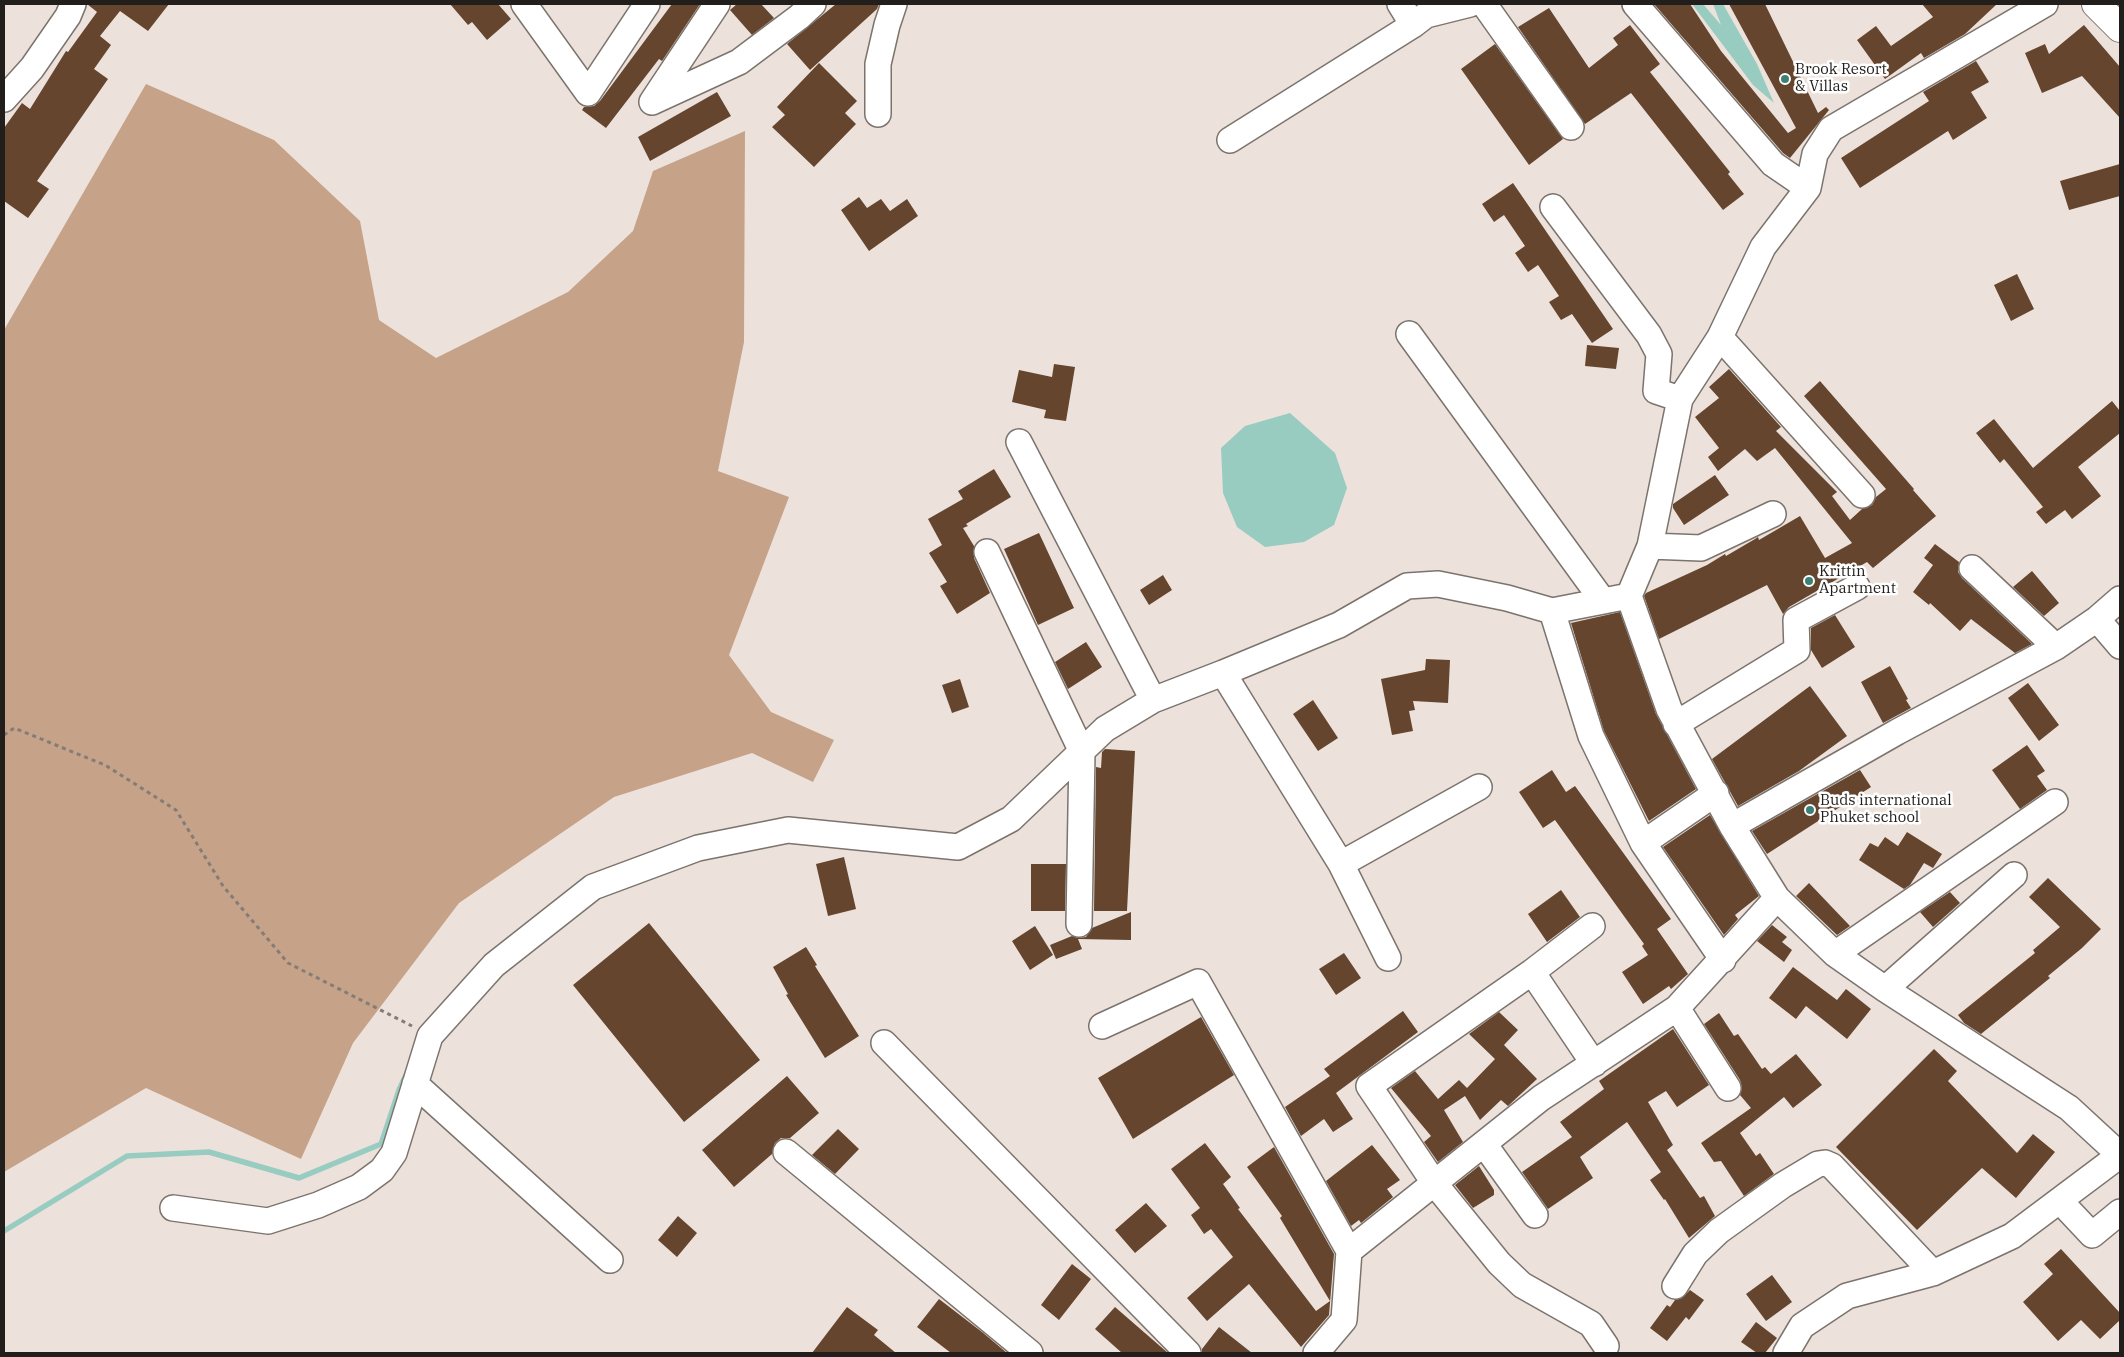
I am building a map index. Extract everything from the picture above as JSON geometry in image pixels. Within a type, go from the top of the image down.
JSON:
[{"type":"main road","points":[[2096,4],[2119,26]]},
{"type":"street","points":[[4,98],[32,68],[68,16],[73,4]]},
{"type":"street","points":[[524,4],[588,93],[636,9]]},
{"type":"street","points":[[718,4],[652,102],[739,62],[800,8]]},
{"type":"street","points":[[878,114],[878,64],[894,4]]},
{"type":"street","points":[[1400,4],[1413,25]]},
{"type":"street","points":[[1230,140],[1426,15],[1470,4]]},
{"type":"street","points":[[1484,4],[1571,127]]},
{"type":"street","points":[[1635,4],[1773,164],[1808,188]]},
{"type":"street","points":[[1786,1353],[1802,1326],[1846,1296],[1933,1273],[2012,1236],[2120,1155],[2069,1108],[1885,989],[1835,954],[1777,898],[1732,826],[1716,793],[1668,709],[1629,596],[1650,546],[1680,399],[1720,337],[1763,247],[1808,188],[1815,154],[1831,129],[2045,4]]},
{"type":"street","points":[[1553,207],[1649,335],[1660,354],[1656,391],[1680,399]]},
{"type":"street","points":[[1409,334],[1603,601]]},
{"type":"street","points":[[1720,337],[1862,495]]},
{"type":"street","points":[[1019,442],[1153,700]]},
{"type":"street","points":[[1650,546],[1701,548],[1773,514]]},
{"type":"street","points":[[987,552],[1082,752],[1079,924]]},
{"type":"street","points":[[1972,568],[2056,647]]},
{"type":"street","points":[[173,1208],[268,1221],[318,1205],[358,1187],[382,1170],[394,1153],[430,1036],[494,965],[593,887],[698,848],[788,830],[958,847],[1011,819],[1105,730],[1153,700],[1339,625],[1407,586],[1438,584],[1507,598],[1552,611],[1629,596]]},
{"type":"street","points":[[1676,724],[1797,650],[1796,620],[1857,587]]},
{"type":"street","points":[[1732,826],[1897,732],[2056,647],[2097,619],[2120,599]]},
{"type":"street","points":[[1552,611],[1592,736],[1643,843],[1723,960]]},
{"type":"street","points":[[2097,619],[2120,646]]},
{"type":"street","points":[[1223,673],[1341,864],[1388,958]]},
{"type":"street","points":[[1341,864],[1479,787]]},
{"type":"street","points":[[1643,843],[1716,793]]},
{"type":"street","points":[[1835,954],[2055,802]]},
{"type":"street","points":[[1885,989],[2014,875]]},
{"type":"street","points":[[1350,1251],[1541,1098],[1677,1008],[1723,960],[1777,898]]},
{"type":"street","points":[[1592,926],[1532,972],[1369,1086],[1435,1184],[1499,1263],[1522,1285],[1591,1324],[1606,1346]]},
{"type":"street","points":[[1532,972],[1594,1064]]},
{"type":"street","points":[[1102,1026],[1198,982],[1350,1251],[1344,1320],[1316,1353]]},
{"type":"street","points":[[1677,1008],[1728,1088]]},
{"type":"street","points":[[884,1043],[1188,1353]]},
{"type":"street","points":[[415,1084],[610,1260]]},
{"type":"street","points":[[1484,1144],[1535,1215]]},
{"type":"street","points":[[786,1152],[1030,1353]]},
{"type":"street","points":[[1675,1286],[1695,1254],[1719,1231],[1783,1185],[1818,1164],[1825,1163],[1832,1166],[1933,1273]]},
{"type":"street","points":[[2060,1201],[2092,1235],[2120,1212]]},
{"type":"path","points":[[4,735],[14,728],[104,765],[176,810],[223,886],[288,963],[400,1020]]},
{"type":"shaded area","points":[[146,84],[274,140],[360,221],[379,320],[436,358],[568,292],[633,231],[653,171],[745,131],[744,342],[718,471],[789,497],[729,655],[771,712],[834,740],[813,782],[752,753],[614,797],[459,903],[353,1043],[301,1159],[146,1088],[4,1172],[4,330]]},
{"type":"water","points":[[1692,4],[1703,4],[1721,25],[1713,4],[1723,4],[1757,64],[1774,103],[1753,85]]},
{"type":"water","points":[[1290,413],[1335,453],[1347,488],[1334,525],[1304,542],[1265,547],[1237,527],[1223,493],[1221,448],[1245,426]]},
{"type":"building","points":[[87,4],[169,4],[148,31],[120,11],[100,36],[111,45],[94,69],[108,79],[37,181],[49,189],[28,218],[4,201],[4,128],[22,103],[30,109],[66,51],[68,52],[97,12]]},
{"type":"building","points":[[450,4],[498,4],[511,19],[487,40],[472,22],[468,25]]},
{"type":"building","points":[[672,4],[700,4],[662,61],[659,59],[606,128],[582,110],[584,107],[594,106],[600,101]]},
{"type":"building","points":[[737,4],[761,4],[774,18],[752,35],[730,10]]},
{"type":"building","points":[[836,4],[879,4],[877,9],[810,70],[787,44]]},
{"type":"building","name":"Brook Resort & Villas","points":[[1654,4],[1690,4],[1721,51],[1788,133],[1796,128],[1729,4],[1765,4],[1818,113],[1826,107],[1829,110],[1790,158],[1783,153]]},
{"type":"building","points":[[1922,4],[1997,4],[1965,34],[1924,58],[1921,53],[1885,79],[1857,40],[1876,26],[1891,46],[1933,17]]},
{"type":"building","points":[[1549,8],[1589,68],[1618,45],[1613,38],[1630,25],[1660,64],[1650,72],[1730,172],[1728,174],[1744,194],[1723,210],[1631,93],[1585,124],[1518,27]]},
{"type":"building","points":[[2084,25],[2120,67],[2120,118],[2082,76],[2042,93],[2025,53],[2045,44],[2049,54]]},
{"type":"building","points":[[1495,44],[1563,139],[1529,165],[1461,69]]},
{"type":"building","points":[[1976,61],[1989,82],[1971,92],[1987,118],[1953,140],[1948,131],[1860,188],[1841,158],[1929,101],[1923,92]]},
{"type":"building","points":[[819,63],[857,101],[845,113],[856,124],[814,167],[772,127],[785,115],[777,107]]},
{"type":"building","points":[[717,92],[731,116],[650,161],[638,137]]},
{"type":"building","points":[[2120,164],[2120,196],[2069,210],[2060,181]]},
{"type":"building","points":[[1513,183],[1613,329],[1592,343],[1572,314],[1561,320],[1549,302],[1559,296],[1538,265],[1528,272],[1515,253],[1525,246],[1504,215],[1494,222],[1482,204]]},
{"type":"building","points":[[859,197],[867,208],[881,199],[890,211],[907,199],[918,216],[869,251],[841,210]]},
{"type":"building","points":[[2017,274],[2034,309],[2011,321],[1994,285]]},
{"type":"building","points":[[1587,345],[1619,348],[1616,369],[1585,366]]},
{"type":"building","points":[[1054,364],[1075,367],[1066,421],[1044,418],[1046,410],[1012,402],[1019,370],[1052,377]]},
{"type":"building","points":[[1729,369],[1781,427],[1776,431],[1837,492],[1832,496],[1850,520],[1862,509],[1872,505],[1876,497],[1886,489],[1804,396],[1820,381],[1936,516],[1873,568],[1867,562],[1789,607],[1783,614],[1767,585],[1659,639],[1644,596],[1646,593],[1707,565],[1725,554],[1726,556],[1758,537],[1759,540],[1800,516],[1825,558],[1852,543],[1775,448],[1757,461],[1745,449],[1718,471],[1708,457],[1719,448],[1695,417],[1719,398],[1709,387]]},
{"type":"building","points":[[2112,401],[2120,411],[2120,433],[2078,467],[2101,496],[2072,519],[2065,510],[2046,524],[2036,512],[2043,507],[2004,459],[2000,463],[1976,433],[1994,419],[2033,468]]},
{"type":"building","points":[[994,469],[1011,497],[966,524],[968,526],[963,528],[974,546],[974,558],[990,593],[957,614],[940,586],[947,582],[929,553],[942,545],[928,519],[963,499],[958,491]]},
{"type":"building","points":[[1715,475],[1729,495],[1684,525],[1673,508],[1673,504]]},
{"type":"building","points":[[1039,533],[1074,608],[1038,625],[1004,549]]},
{"type":"building","points":[[1935,544],[1959,562],[1958,572],[1962,578],[2032,644],[2015,653],[1971,619],[1960,631],[1930,603],[1929,605],[1913,592],[1933,565],[1924,558]]},
{"type":"building","points":[[2032,571],[2059,603],[2044,616],[2013,587]]},
{"type":"building","points":[[1163,575],[1172,590],[1149,605],[1140,590]]},
{"type":"building","points":[[1620,612],[1656,714],[1696,789],[1649,821],[1604,731],[1571,623]]},
{"type":"building","points":[[1835,615],[1855,647],[1822,668],[1811,650],[1811,628]]},
{"type":"building","points":[[1086,642],[1102,667],[1068,689],[1055,662]]},
{"type":"building","points":[[1426,659],[1450,660],[1448,703],[1413,701],[1415,710],[1409,711],[1413,731],[1392,735],[1381,679],[1425,670]]},
{"type":"building","points":[[1890,666],[1911,708],[1883,723],[1861,682]]},
{"type":"building","points":[[960,679],[969,707],[952,713],[942,685]]},
{"type":"building","points":[[2028,683],[2059,725],[2039,741],[2008,698]]},
{"type":"building","points":[[1810,686],[1847,736],[1799,771],[1738,806],[1712,759]]},
{"type":"building","points":[[1313,700],[1338,738],[1318,751],[1293,714]]},
{"type":"building","points":[[2027,745],[2045,771],[2037,776],[2047,790],[2020,809],[1992,770]]},
{"type":"building","points":[[1105,749],[1135,751],[1127,911],[1094,911],[1096,767],[1101,768],[1102,752]]},
{"type":"building","points":[[1552,770],[1566,792],[1575,786],[1671,919],[1657,929],[1688,974],[1671,989],[1669,986],[1643,1004],[1622,972],[1648,955],[1642,946],[1644,944],[1555,820],[1543,828],[1519,792]]},
{"type":"building","name":"Buds international Phuket school","points":[[1860,770],[1871,787],[1767,854],[1752,831]]},
{"type":"building","points":[[1710,815],[1759,896],[1735,915],[1738,919],[1724,935],[1663,847]]},
{"type":"building","points":[[1907,832],[1942,854],[1933,868],[1924,863],[1910,885],[1904,889],[1859,860],[1870,843],[1878,847],[1885,837],[1898,846]]},
{"type":"building","points":[[844,857],[856,909],[828,916],[816,864]]},
{"type":"building","points":[[1031,864],[1066,864],[1065,911],[1031,911]]},
{"type":"building","points":[[2048,878],[2101,929],[2082,948],[2048,976],[2050,978],[1981,1034],[1964,1023],[1958,1015],[2035,953],[2033,950],[2060,927],[2029,897]]},
{"type":"building","points":[[1809,883],[1850,926],[1837,935],[1796,896]]},
{"type":"building","points":[[1561,890],[1580,917],[1547,942],[1528,914]]},
{"type":"building","points":[[1950,892],[1960,903],[1933,927],[1920,912]]},
{"type":"building","points":[[1131,912],[1131,940],[1078,939],[1082,949],[1056,959],[1050,945],[1072,936],[1078,938],[1086,937],[1092,928]]},
{"type":"building","points":[[649,923],[760,1060],[684,1122],[573,985]]},
{"type":"building","points":[[1772,925],[1787,937],[1782,942],[1792,950],[1784,962],[1757,941]]},
{"type":"building","points":[[1035,926],[1053,955],[1030,970],[1012,941]]},
{"type":"building","points":[[806,947],[817,965],[815,966],[859,1036],[825,1058],[786,995],[788,994],[773,967]]},
{"type":"building","points":[[1344,953],[1361,978],[1336,995],[1319,969]]},
{"type":"building","points":[[1793,967],[1837,1000],[1846,989],[1871,1009],[1847,1039],[1806,1006],[1796,1019],[1769,998]]},
{"type":"building","points":[[1403,1011],[1418,1032],[1336,1093],[1353,1119],[1333,1132],[1324,1119],[1301,1136],[1285,1107],[1330,1076],[1324,1069]]},
{"type":"building","points":[[1499,1012],[1518,1030],[1504,1045],[1537,1079],[1508,1106],[1501,1100],[1480,1120],[1465,1096],[1444,1110],[1463,1142],[1438,1162],[1424,1142],[1431,1136],[1391,1088],[1415,1071],[1438,1099],[1459,1080],[1467,1088],[1495,1059],[1469,1034]]},
{"type":"building","points":[[1719,1013],[1734,1036],[1738,1034],[1762,1069],[1765,1067],[1771,1074],[1796,1054],[1822,1085],[1793,1108],[1784,1097],[1740,1133],[1756,1156],[1760,1153],[1774,1174],[1744,1196],[1721,1161],[1714,1162],[1701,1143],[1751,1108],[1740,1095],[1742,1088],[1740,1080],[1704,1024]]},
{"type":"building","points":[[1201,1017],[1234,1075],[1133,1139],[1098,1078]]},
{"type":"building","points":[[1673,1029],[1709,1085],[1677,1107],[1666,1091],[1648,1102],[1673,1145],[1667,1150],[1700,1198],[1704,1196],[1715,1216],[1689,1238],[1665,1199],[1650,1180],[1661,1172],[1627,1122],[1580,1157],[1593,1178],[1548,1209],[1522,1172],[1572,1137],[1560,1122],[1604,1089],[1599,1081]]},
{"type":"building","points":[[1934,1049],[1957,1071],[1948,1081],[2017,1153],[2033,1134],[2055,1152],[2016,1198],[1982,1168],[1917,1230],[1836,1147]]},
{"type":"building","points":[[787,1076],[819,1113],[790,1138],[781,1138],[775,1143],[772,1154],[734,1187],[702,1150]]},
{"type":"building","points":[[838,1129],[859,1149],[835,1174],[812,1155]]},
{"type":"building","points":[[1205,1143],[1231,1177],[1223,1184],[1240,1208],[1238,1209],[1316,1311],[1330,1301],[1280,1218],[1282,1216],[1247,1167],[1274,1147],[1334,1254],[1329,1315],[1301,1347],[1249,1284],[1207,1321],[1187,1298],[1233,1257],[1211,1229],[1204,1234],[1191,1215],[1200,1208],[1171,1169]]},
{"type":"building","points":[[1372,1145],[1400,1180],[1387,1189],[1393,1197],[1361,1223],[1359,1220],[1351,1226],[1326,1181]]},
{"type":"building","points":[[1479,1166],[1494,1190],[1494,1195],[1473,1208],[1455,1185]]},
{"type":"building","points":[[1146,1203],[1167,1226],[1135,1253],[1115,1230]]},
{"type":"building","points":[[678,1216],[697,1233],[677,1257],[658,1240]]},
{"type":"building","points":[[2061,1249],[2120,1313],[2120,1320],[2100,1339],[2081,1320],[2058,1341],[2023,1302],[2053,1274],[2044,1264]]},
{"type":"building","points":[[1072,1264],[1091,1279],[1059,1320],[1041,1305]]},
{"type":"building","points":[[1772,1275],[1792,1302],[1766,1321],[1746,1294]]},
{"type":"building","points":[[1690,1290],[1704,1300],[1689,1320],[1686,1317],[1667,1341],[1650,1328],[1667,1305],[1670,1307],[1675,1300],[1682,1298]]},
{"type":"building","points":[[939,1299],[1007,1353],[951,1353],[917,1327]]},
{"type":"building","points":[[847,1307],[878,1330],[874,1335],[896,1353],[812,1353]]},
{"type":"building","points":[[1115,1307],[1168,1353],[1122,1353],[1095,1329]]},
{"type":"building","points":[[1756,1322],[1777,1338],[1765,1353],[1757,1353],[1741,1342]]},
{"type":"building","points":[[1219,1327],[1252,1353],[1202,1353],[1202,1349]]},
{"type":"waterway","points":[[4,1231],[127,1156],[209,1152],[299,1178],[381,1144],[399,1090],[407,1073]]},
{"type":"place","name":"Brook Resort & Villas","points":[[1785,79]]},
{"type":"place","name":"Krittin Apartment","points":[[1809,581]]},
{"type":"place","name":"Buds international Phuket school","points":[[1810,810]]}]
